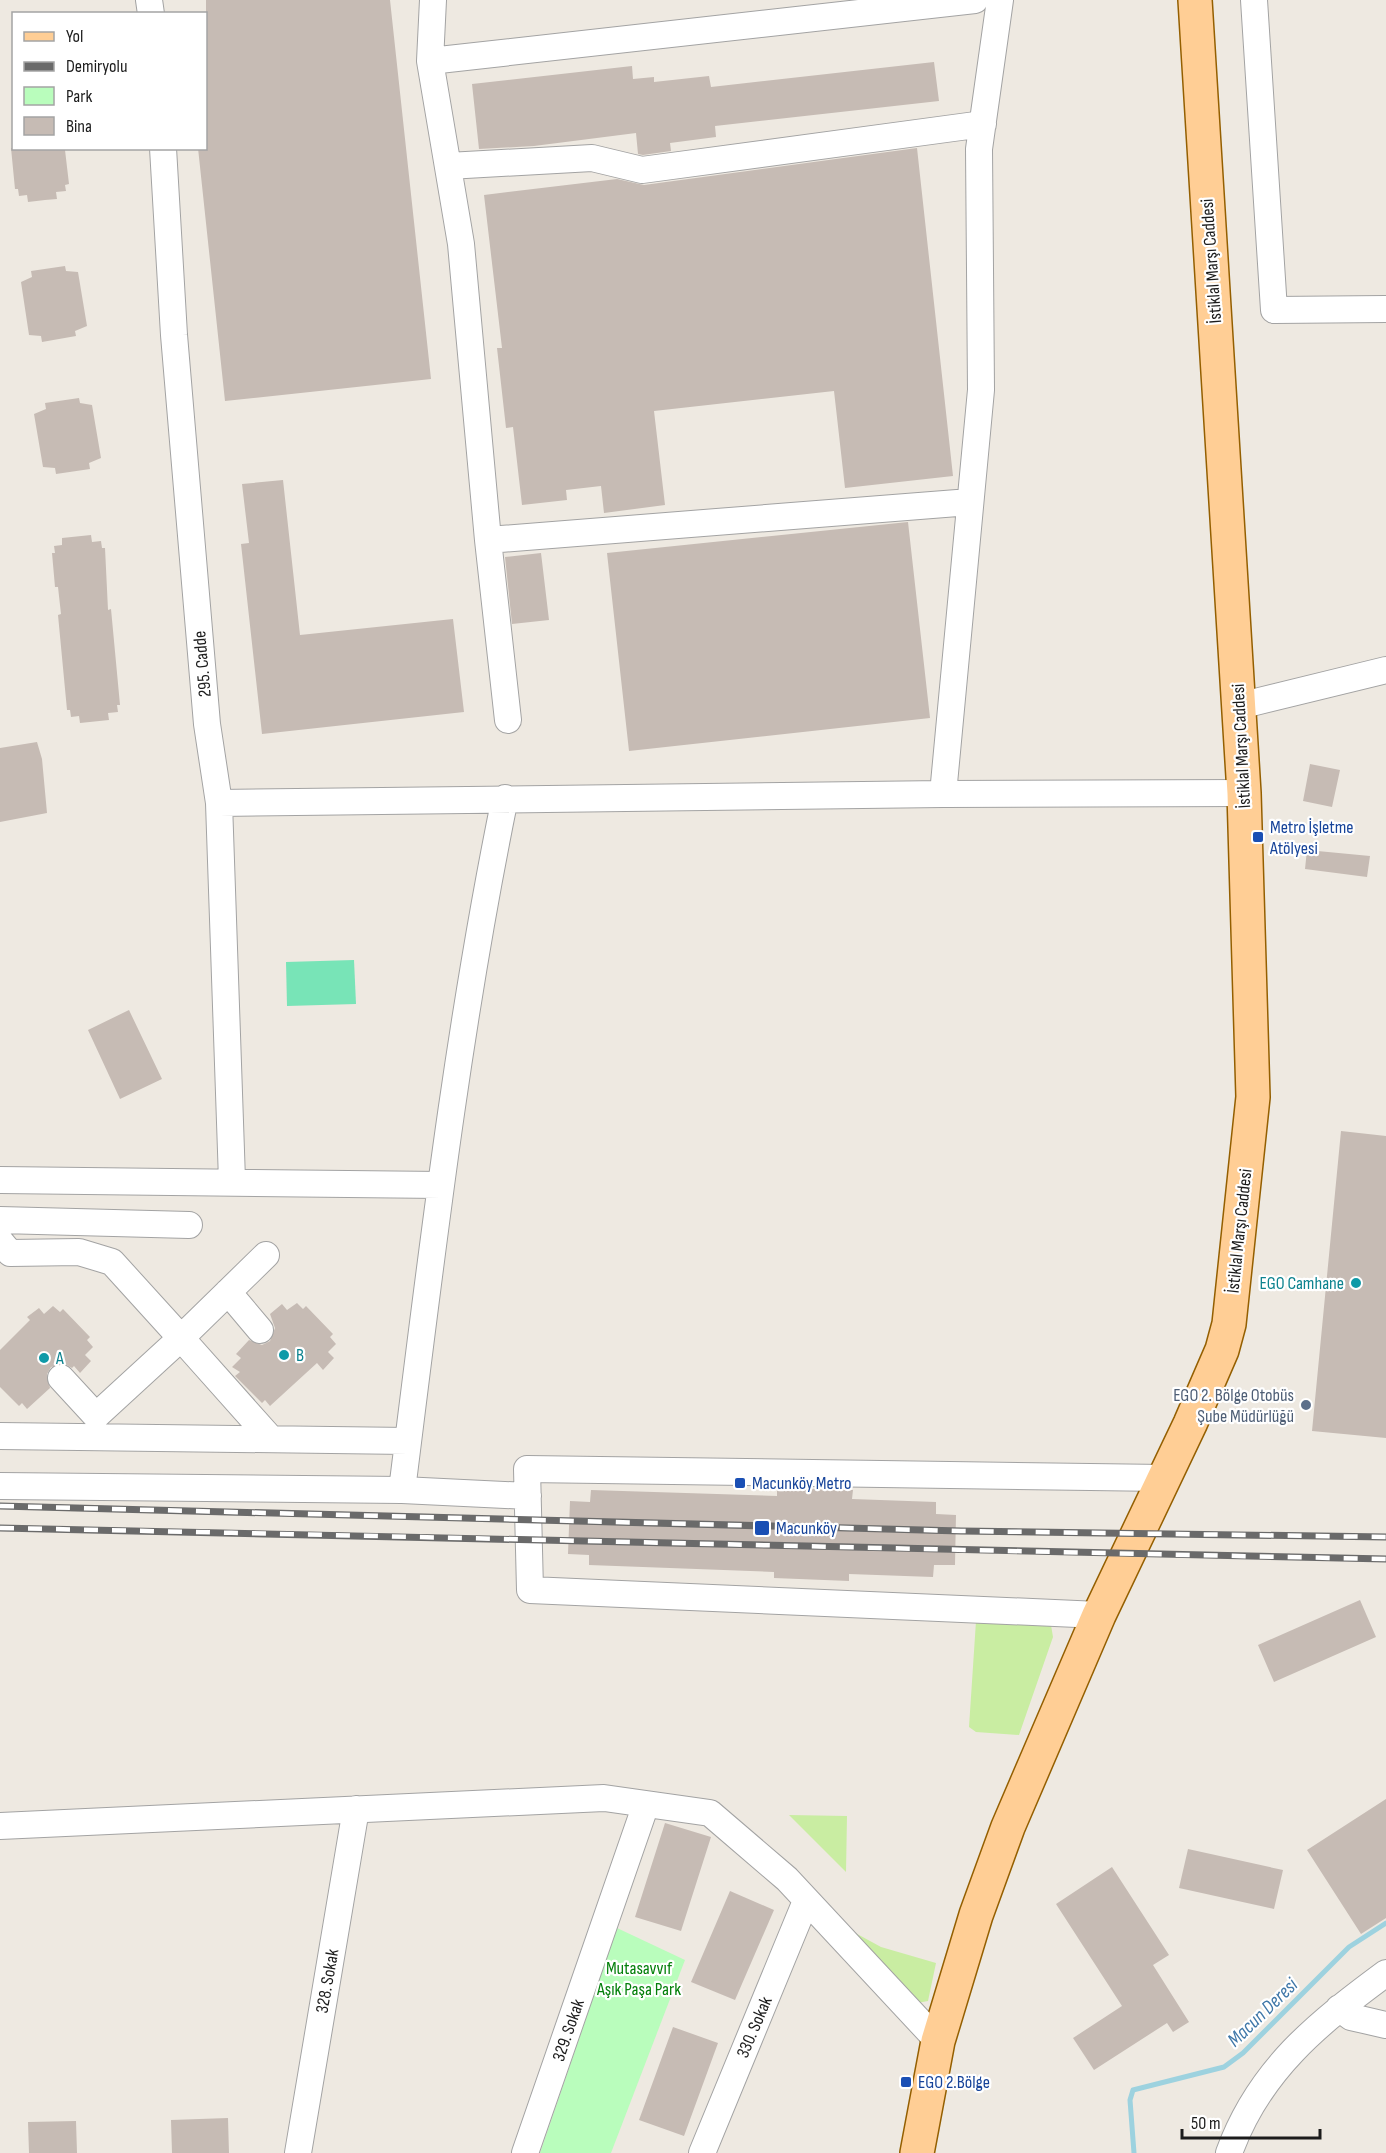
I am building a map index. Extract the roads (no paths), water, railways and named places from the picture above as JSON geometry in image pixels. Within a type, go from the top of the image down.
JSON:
[{"type":"main road","name":"İstiklal Marşı Caddesi","points":[[917,2153],[938,2041],[976,1914],[1008,1827],[1099,1615],[1222,1350],[1229,1324],[1253,1097],[1244,793],[1195,0]]},
{"type":"street","points":[[433,0],[430,61],[461,244],[488,540],[508,720]]},
{"type":"street","points":[[430,61],[975,0]]},
{"type":"street","points":[[943,794],[981,390],[980,149],[1000,0]]},
{"type":"street","points":[[1254,0],[1274,310],[1386,309]]},
{"type":"street","points":[[448,166],[592,158],[642,170],[983,124]]},
{"type":"street","name":"295. Cadde","points":[[163,150],[175,347],[207,724],[219,803],[232,1180]]},
{"type":"street","points":[[488,540],[970,502]]},
{"type":"street","points":[[1239,706],[1386,670]]},
{"type":"street","points":[[219,803],[506,798],[1244,793]]},
{"type":"street","points":[[402,1490],[441,1185],[482,910],[506,798]]},
{"type":"street","points":[[0,1180],[232,1180],[441,1185]]},
{"type":"street","points":[[0,1220],[189,1225]]},
{"type":"street","points":[[26,1221],[29,1252]]},
{"type":"street","points":[[0,1241],[10,1253],[79,1252],[112,1262],[272,1440]]},
{"type":"street","points":[[68,1436],[96,1416],[181,1338],[266,1255]]},
{"type":"street","points":[[228,1292],[260,1330]]},
{"type":"street","points":[[61,1378],[96,1416]]},
{"type":"street","points":[[0,1436],[408,1441]]},
{"type":"street","points":[[1099,1615],[530,1590],[528,1469],[1164,1478]]},
{"type":"street","points":[[0,1486],[402,1490],[528,1496]]},
{"type":"street","points":[[0,1826],[603,1798],[710,1813],[787,1880],[938,2041]]},
{"type":"street","name":"329. Sokak","points":[[525,2153],[646,1804]]},
{"type":"street","name":"328. Sokak","points":[[298,2153],[356,1809]]},
{"type":"street","name":"330. Sokak","points":[[702,2153],[806,1900]]},
{"type":"street","points":[[1229,2153],[1241,2121],[1266,2080],[1282,2061],[1339,2008],[1386,1972]]},
{"type":"street","points":[[1339,2008],[1351,2018],[1386,2025]]},
{"type":"waterway","name":"Macun Deresi","points":[[1134,2153],[1130,2100],[1133,2090],[1224,2067],[1243,2053],[1349,1947],[1386,1923]]},
{"type":"railway","points":[[0,1506],[961,1531],[1386,1537]]},
{"type":"railway","points":[[0,1528],[1386,1559]]},
{"type":"place","name":"Metro İşletme Atölyesi","points":[[1258,837]]},
{"type":"place","name":"EGO Camhane","points":[[1356,1283]]},
{"type":"place","name":"B","points":[[284,1355]]},
{"type":"place","name":"A","points":[[44,1358]]},
{"type":"place","name":"EGO 2. Bölge Otobüs Şube Müdürlüğü","points":[[1306,1405]]},
{"type":"place","name":"Macunköy Metro","points":[[740,1483]]},
{"type":"place","name":"Macunköy","points":[[762,1528]]},
{"type":"place","name":"EGO 2.Bölge","points":[[906,2082]]},
{"type":"park label","name":"Mutasavvıf Aşık Paşa Park","points":[[639,1978]]}]
